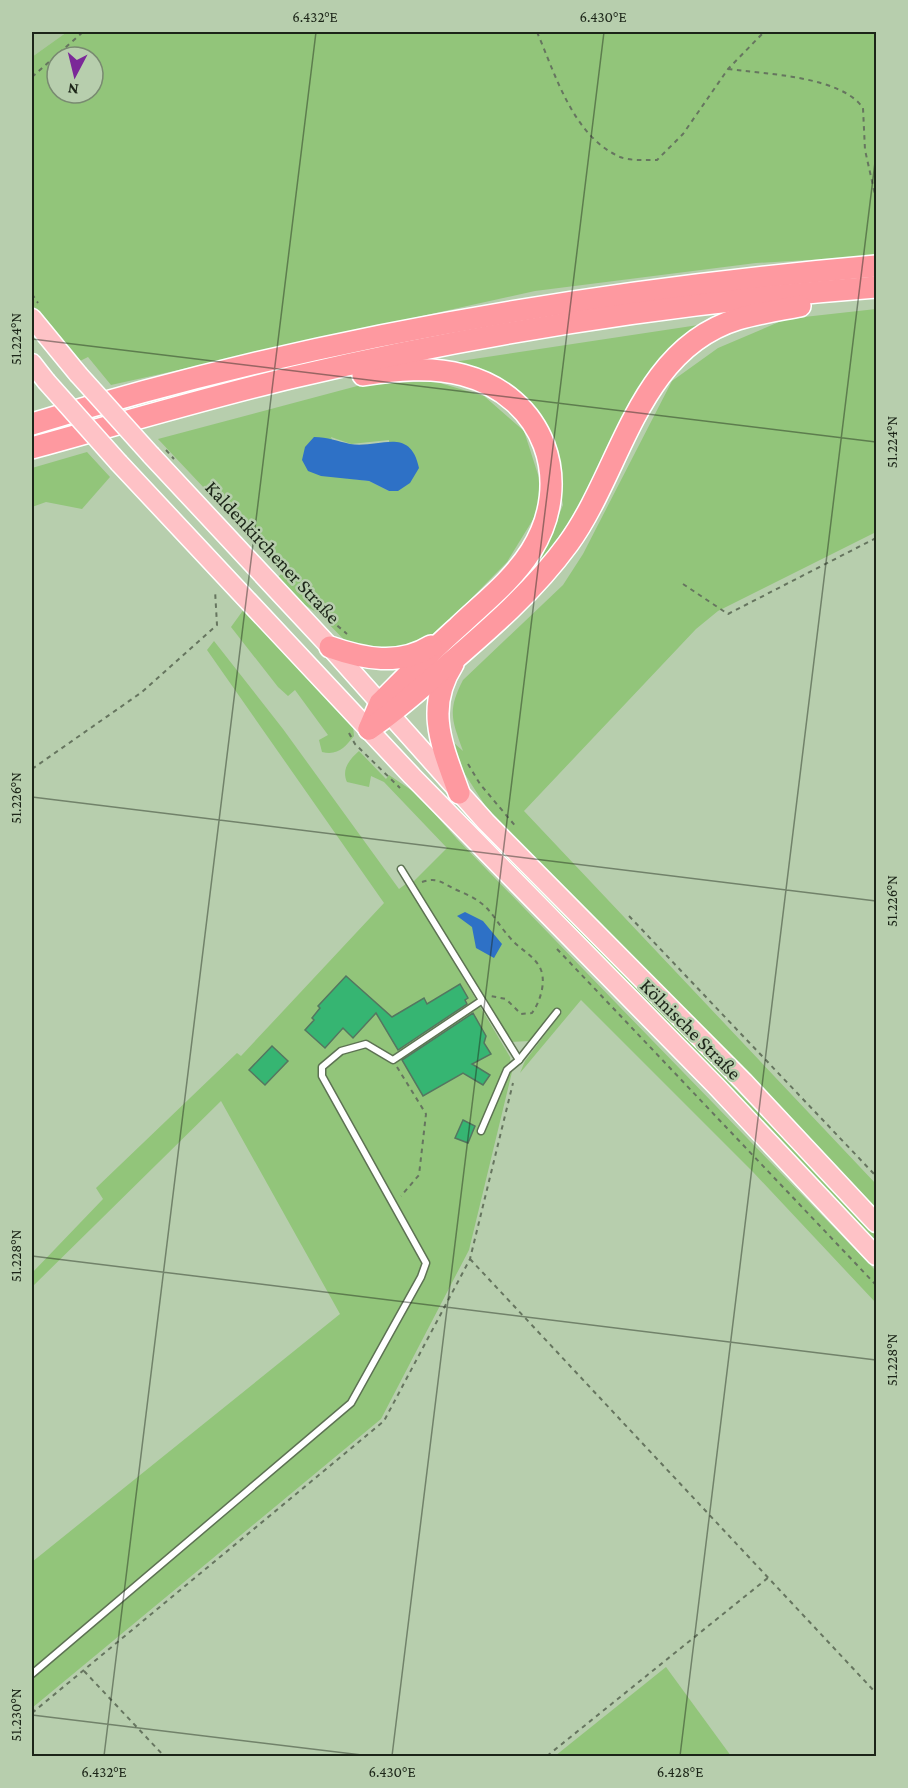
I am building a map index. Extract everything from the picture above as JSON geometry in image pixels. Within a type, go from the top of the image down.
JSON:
[{"type":"highway","points":[[36,422],[256,364],[417,327],[692,284],[876,266]]},
{"type":"highway","points":[[32,448],[219,397],[411,351],[697,304],[876,288]]},
{"type":"highway","points":[[385,709],[460,654],[548,570],[569,542],[648,391],[686,347],[736,319],[876,288]]},
{"type":"highway","points":[[219,397],[390,371],[428,370],[473,379],[492,387],[521,408],[538,430],[552,475],[552,494],[545,524],[531,551],[511,577],[447,637],[362,736]]},
{"type":"highway","points":[[330,647],[362,658],[403,658],[423,651],[447,637]]},
{"type":"highway","points":[[459,793],[441,741],[437,711],[442,688],[451,667],[460,654]]},
{"type":"main road","name":"Kaldenkirchener Straße","points":[[32,318],[78,374],[330,647],[483,819]]},
{"type":"main road","points":[[32,363],[362,736]]},
{"type":"main road","name":"Kölnische Straße","points":[[362,736],[457,821],[716,1086],[876,1256]]},
{"type":"main road","name":"Kölnische Straße","points":[[483,819],[744,1082],[876,1223]]},
{"type":"lane","points":[[401,869],[519,1060]]},
{"type":"lane","points":[[32,1674],[351,1403],[421,1277],[426,1263],[322,1076],[322,1067],[341,1051],[366,1044],[393,1060],[481,1001]]},
{"type":"lane","points":[[481,1131],[507,1070],[519,1060],[557,1011]]},
{"type":"path","points":[[32,77],[83,32]]},
{"type":"path","points":[[537,32],[564,92],[588,135],[621,158],[657,160],[683,134],[728,69],[764,32]]},
{"type":"path","points":[[728,69],[827,85],[849,94],[863,108],[865,150],[876,199]]},
{"type":"path","points":[[683,584],[728,614],[876,538]]},
{"type":"path","points":[[32,769],[142,692],[216,624],[215,587]]},
{"type":"path","points":[[314,606],[351,638]]},
{"type":"path","points":[[362,736],[404,791]]},
{"type":"path","points":[[466,760],[502,813],[523,836]]},
{"type":"path","points":[[412,886],[436,879],[478,899],[494,914],[513,942],[538,964],[543,979],[540,998],[532,1014],[519,1012],[503,997],[488,996],[481,1001]]},
{"type":"path","points":[[629,916],[876,1176]]},
{"type":"path","points":[[557,948],[876,1284]]},
{"type":"path","points":[[393,1060],[426,1114],[418,1174],[393,1206]]},
{"type":"path","points":[[32,1713],[384,1421],[470,1259],[519,1060]]},
{"type":"path","points":[[470,1259],[876,1693]]},
{"type":"path","points":[[547,1756],[769,1577]]},
{"type":"path","points":[[83,1670],[164,1756]]},
{"type":"shaded area","points":[[32,32],[67,32],[49,45],[45,45],[45,48],[32,57]]},
{"type":"green space","points":[[67,32],[876,32],[876,256],[756,263],[535,291],[111,385],[88,357],[80,361],[32,304],[32,57],[45,48],[45,105],[105,105],[105,45],[49,45]]},
{"type":"green space","points":[[876,309],[876,532],[718,611],[696,629],[524,811],[876,1184],[876,1212],[488,810],[461,768],[445,735],[463,751],[454,723],[453,708],[463,680],[563,585],[583,554],[672,381],[718,348],[786,319]]},
{"type":"green space","points":[[705,324],[538,567],[563,505],[555,455],[542,425],[447,363]]},
{"type":"green space","points":[[433,381],[484,396],[524,431],[541,484],[537,513],[507,562],[453,617],[424,641],[401,651],[355,651],[319,614],[297,600],[277,578],[283,572],[158,439],[361,385]],"holes":[[[331,437],[351,444],[389,440],[389,491],[369,481],[346,478]]]},
{"type":"green space","points":[[87,452],[110,477],[82,509],[46,502],[32,507],[32,468]]},
{"type":"green space","points":[[244,609],[353,725],[354,736],[341,750],[332,753],[322,752],[319,740],[328,735],[295,690],[288,696],[278,687],[231,627]]},
{"type":"green space","points":[[214,641],[283,729],[399,889],[407,883],[510,1057],[512,1072],[469,1250],[381,1419],[32,1708],[32,1562],[340,1314],[221,1101],[32,1287],[32,1273],[103,1199],[96,1188],[237,1053],[241,1056],[384,903],[207,650]]},
{"type":"green space","points":[[359,751],[386,779],[389,775],[417,794],[457,839],[876,1271],[876,1303],[753,1172],[581,1000],[520,1073],[525,1061],[562,1012],[556,1008],[530,1041],[510,1042],[413,882],[447,848],[384,782],[371,776],[369,787],[347,782],[346,769]]},
{"type":"green space","points":[[478,822],[876,1235],[876,1245],[472,827]]},
{"type":"green space","points":[[666,1667],[731,1756],[555,1756]]},
{"type":"water","points":[[314,437],[361,445],[401,443],[415,455],[419,468],[410,483],[398,491],[389,491],[369,481],[321,476],[308,471],[302,460],[305,447]]},
{"type":"water","points":[[465,912],[483,921],[502,944],[494,958],[476,948],[472,927],[457,916]]},
{"type":"building","points":[[346,976],[392,1017],[424,998],[427,1004],[460,984],[468,998],[465,1000],[467,1004],[398,1050],[376,1013],[353,1038],[343,1028],[325,1048],[305,1030],[314,1020],[312,1018],[320,1008],[318,1006]]},
{"type":"building","points":[[473,1013],[486,1036],[484,1043],[491,1054],[472,1064],[490,1075],[483,1085],[463,1073],[423,1096],[402,1060]]},
{"type":"building","points":[[272,1046],[288,1061],[265,1085],[249,1070]]},
{"type":"building","points":[[463,1120],[475,1126],[468,1143],[455,1138]]}]
